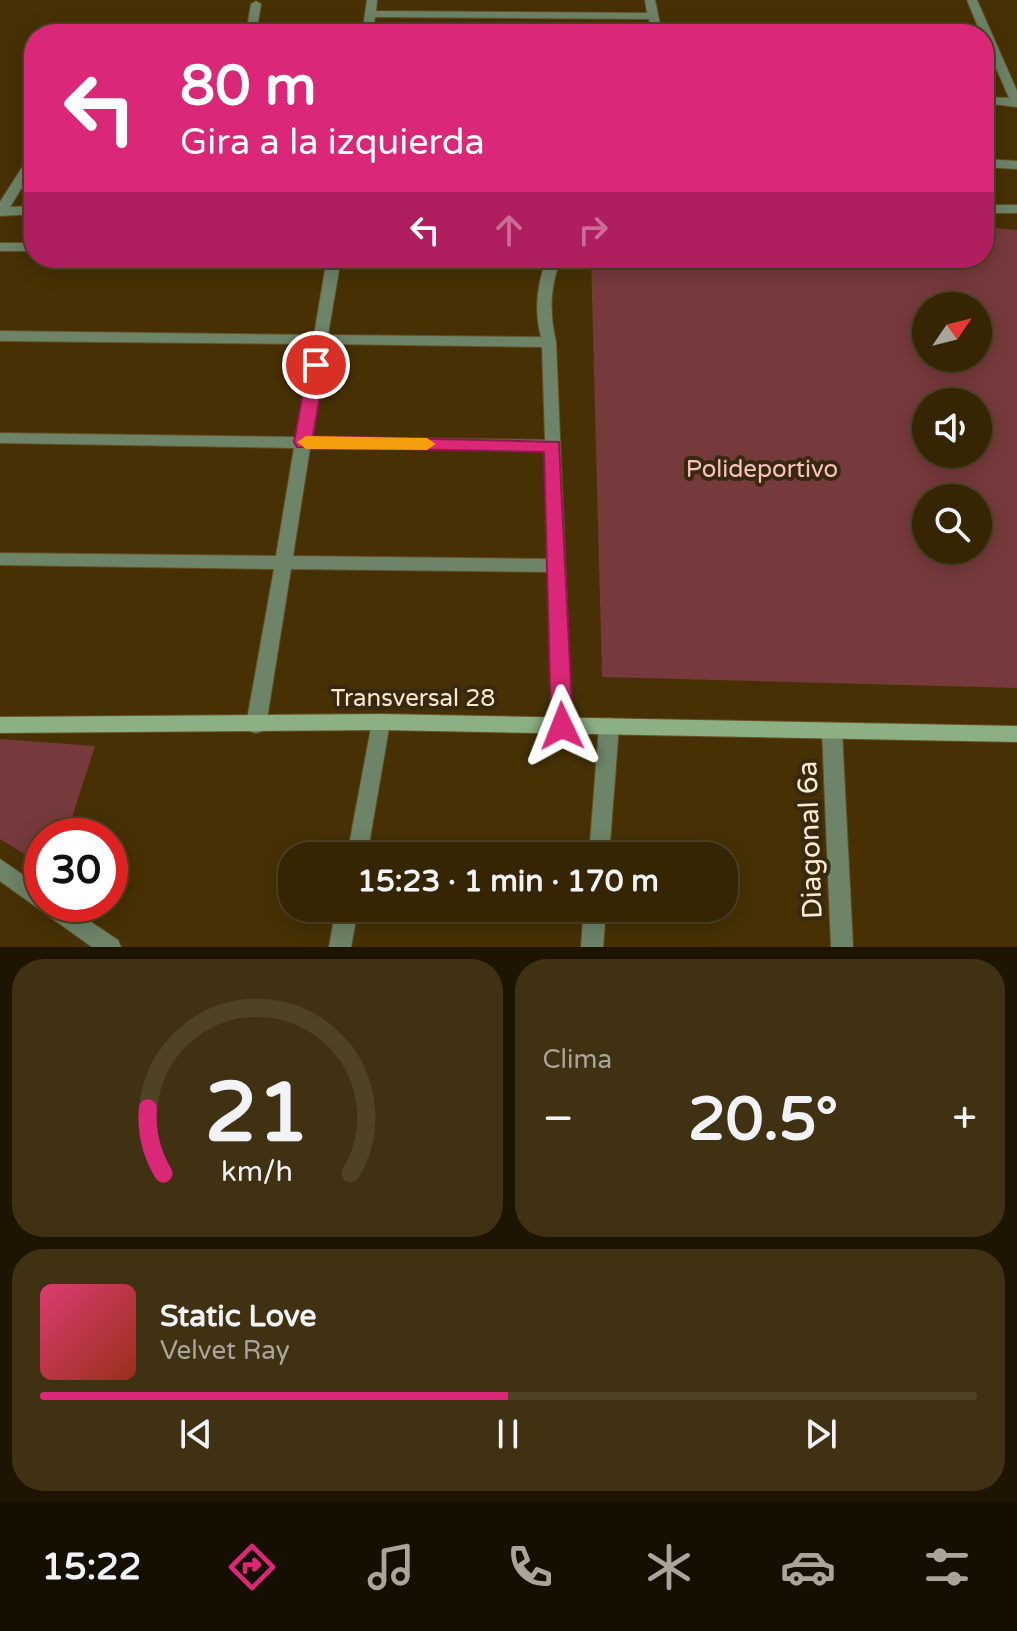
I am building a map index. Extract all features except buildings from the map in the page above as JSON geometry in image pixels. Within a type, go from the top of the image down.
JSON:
[{"type":"main road","name":"Transversal 28","points":[[0,725],[381,722],[1017,734]]},
{"type":"street","points":[[368,24],[372,0]]},
{"type":"street","points":[[650,0],[655,24]]},
{"type":"street","points":[[972,0],[980,24]]},
{"type":"street","points":[[253,24],[256,4]]},
{"type":"street","points":[[370,14],[653,16]]},
{"type":"street","points":[[994,59],[1017,103]]},
{"type":"street","points":[[994,101],[1017,103]]},
{"type":"street","points":[[994,164],[1017,165]]},
{"type":"street","points":[[0,212],[24,174]]},
{"type":"street","points":[[994,209],[1017,209]]},
{"type":"street","points":[[0,212],[24,211]]},
{"type":"street","points":[[0,247],[24,247]]},
{"type":"street","points":[[256,725],[332,268]]},
{"type":"street","points":[[550,268],[541,311],[549,342],[562,726]]},
{"type":"street","points":[[0,336],[549,342]]},
{"type":"street","points":[[0,438],[552,446]]},
{"type":"street","points":[[0,559],[557,566]]},
{"type":"street","points":[[360,842],[381,722]]},
{"type":"street","points":[[600,842],[609,726]]},
{"type":"street","name":"Diagonal 6a","points":[[832,731],[842,947]]},
{"type":"street","points":[[0,869],[24,887]]},
{"type":"street","points":[[72,922],[109,947]]},
{"type":"street","points":[[340,947],[344,922]]},
{"type":"street","points":[[592,947],[594,922]]},
{"type":"green space","name":"Polideportivo","points":[[994,228],[1017,230],[1017,688],[602,677],[591,268],[994,268]]},
{"type":"green space","points":[[0,739],[95,746],[72,818],[24,818],[24,854],[0,839]]},
{"type":"slow traffic","points":[[306,442],[427,444]]},
{"type":"route","points":[[316,365],[303,442],[552,446],[562,726]]}]
